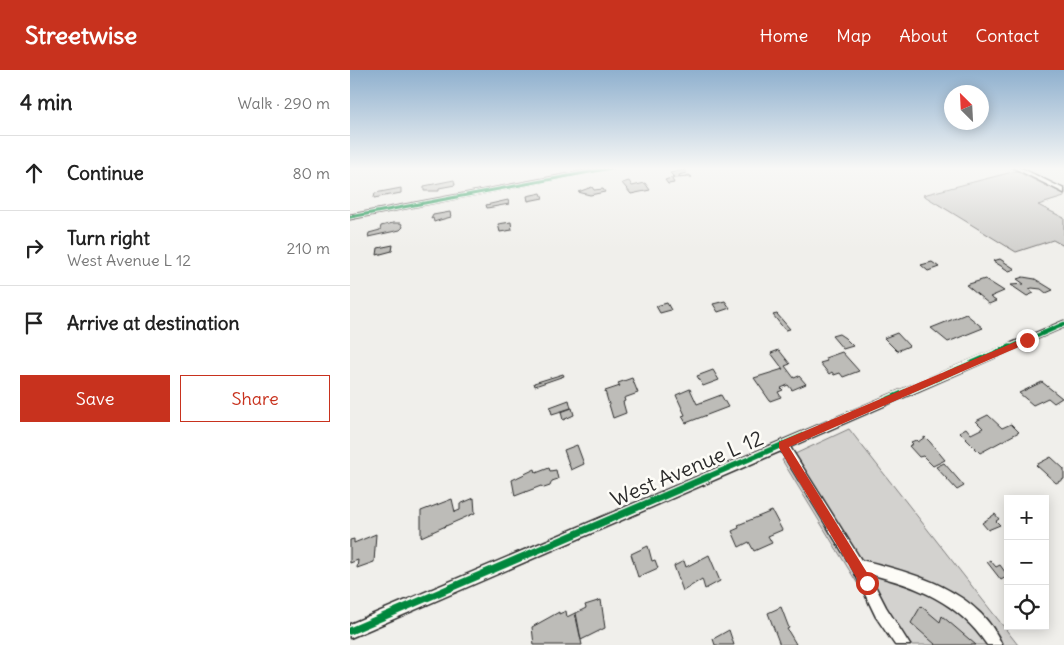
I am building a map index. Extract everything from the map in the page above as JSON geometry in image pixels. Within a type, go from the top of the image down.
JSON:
[{"type":"street","points":[[350,217],[466,195]]},
{"type":"street","name":"West Avenue L 12","points":[[350,631],[1064,324]]},
{"type":"street","points":[[783,445],[857,565],[881,612],[903,645]]},
{"type":"street","points":[[857,565],[908,579],[947,595],[977,619],[995,645]]},
{"type":"shaded area","points":[[923,195],[1064,195],[1064,197],[1038,205],[1064,218],[1064,246],[1053,240],[1016,252]]},
{"type":"shaded area","points":[[849,429],[1004,627],[1004,630],[1006,630],[1018,645],[895,645],[782,460]]},
{"type":"building","points":[[375,195],[391,195],[374,198]]},
{"type":"building","points":[[542,195],[543,198],[528,201],[527,196]]},
{"type":"building","points":[[508,200],[509,204],[487,208],[486,205]]},
{"type":"building","points":[[450,212],[451,217],[434,222],[433,218],[431,219],[433,215]]},
{"type":"building","points":[[511,222],[512,230],[500,232],[498,224]]},
{"type":"building","points":[[401,223],[403,227],[400,230],[368,237],[369,233],[380,230],[381,226]]},
{"type":"building","points":[[393,245],[392,251],[377,255],[378,248]]},
{"type":"building","points":[[1000,259],[1015,269],[1009,271],[993,261]]},
{"type":"building","points":[[932,262],[939,267],[928,271],[921,265]]},
{"type":"building","points":[[1023,277],[1035,279],[1053,290],[1046,293],[1041,289],[1032,288],[1029,289],[1034,293],[1027,296],[1011,285],[1024,284],[1017,279]]},
{"type":"building","points":[[985,279],[1004,291],[990,297],[996,301],[989,304],[966,285]]},
{"type":"building","points":[[725,301],[730,308],[718,312],[713,304]]},
{"type":"building","points":[[667,303],[671,310],[660,313],[656,306]]},
{"type":"building","points":[[777,314],[790,329],[785,330],[773,315]]},
{"type":"building","points":[[966,314],[983,328],[948,342],[931,328]]},
{"type":"building","points":[[897,333],[909,346],[897,351],[884,338]]},
{"type":"building","points":[[839,334],[853,346],[843,349],[832,336]]},
{"type":"building","points":[[779,350],[790,364],[785,366],[794,378],[799,376],[806,384],[792,390],[788,385],[781,388],[783,390],[778,392],[781,397],[770,401],[754,378],[783,369],[771,353]]},
{"type":"building","points":[[842,352],[859,371],[843,377],[840,373],[834,375],[832,372],[829,374],[820,363],[827,361],[825,358]]},
{"type":"building","points":[[713,370],[719,380],[703,386],[697,376]]},
{"type":"building","points":[[563,374],[564,376],[535,386],[534,383]]},
{"type":"building","points":[[632,378],[638,393],[624,398],[625,401],[623,402],[626,413],[613,418],[605,391],[620,386],[618,383]]},
{"type":"building","points":[[1042,382],[1062,398],[1054,403],[1048,398],[1033,405],[1019,393]]},
{"type":"building","points":[[690,389],[697,404],[721,395],[728,407],[686,423],[682,416],[685,415],[676,395]]},
{"type":"building","points":[[569,400],[571,408],[552,414],[550,407]]},
{"type":"building","points":[[572,408],[574,415],[563,420],[561,412]]},
{"type":"building","points":[[988,415],[1002,428],[1011,424],[1019,432],[980,453],[959,432],[966,428],[971,434],[983,428],[976,421]]},
{"type":"building","points":[[925,437],[945,460],[933,466],[923,456],[919,457],[909,446],[913,444],[911,442],[916,440],[918,442]]},
{"type":"building","points":[[577,445],[584,464],[571,470],[564,450]]},
{"type":"building","points":[[1051,457],[1064,469],[1064,479],[1056,483],[1036,465]]},
{"type":"building","points":[[944,463],[964,486],[957,490],[936,467]]},
{"type":"building","points":[[549,468],[550,471],[556,470],[558,479],[552,481],[550,486],[544,488],[541,486],[515,496],[512,480],[535,469],[536,473]]},
{"type":"building","points":[[474,498],[475,513],[421,537],[421,511],[452,499],[455,512],[460,510],[460,504]]},
{"type":"building","points":[[772,511],[782,530],[768,536],[772,543],[754,551],[749,542],[739,547],[732,531],[739,528],[738,525]]},
{"type":"building","points":[[995,514],[999,519],[996,521],[1000,525],[988,530],[982,523]]},
{"type":"building","points":[[376,534],[374,562],[357,568],[358,560],[350,563],[350,540],[354,539],[354,543]]},
{"type":"building","points":[[648,546],[652,561],[655,560],[658,568],[638,577],[631,554]]},
{"type":"building","points":[[709,555],[720,581],[705,589],[702,579],[683,591],[674,566],[684,561],[686,567]]},
{"type":"building","points":[[990,560],[996,567],[1000,565],[1004,570],[1004,578],[1001,580],[987,562]]},
{"type":"building","points":[[601,600],[605,628],[581,640],[576,613],[586,608],[585,605]]},
{"type":"building","points":[[921,606],[940,622],[942,616],[976,645],[936,645],[911,623]]},
{"type":"building","points":[[781,607],[789,628],[787,629],[796,644],[794,645],[780,645],[768,613]]},
{"type":"building","points":[[566,611],[567,617],[575,613],[582,645],[534,645],[532,627],[559,612],[559,614]]},
{"type":"building","points":[[729,630],[734,645],[715,645],[713,639]]},
{"type":"cycle path","points":[[350,217],[468,195]]},
{"type":"cycle path","points":[[350,631],[1064,324]]},
{"type":"route","points":[[867,583],[783,445],[1027,340]]}]
